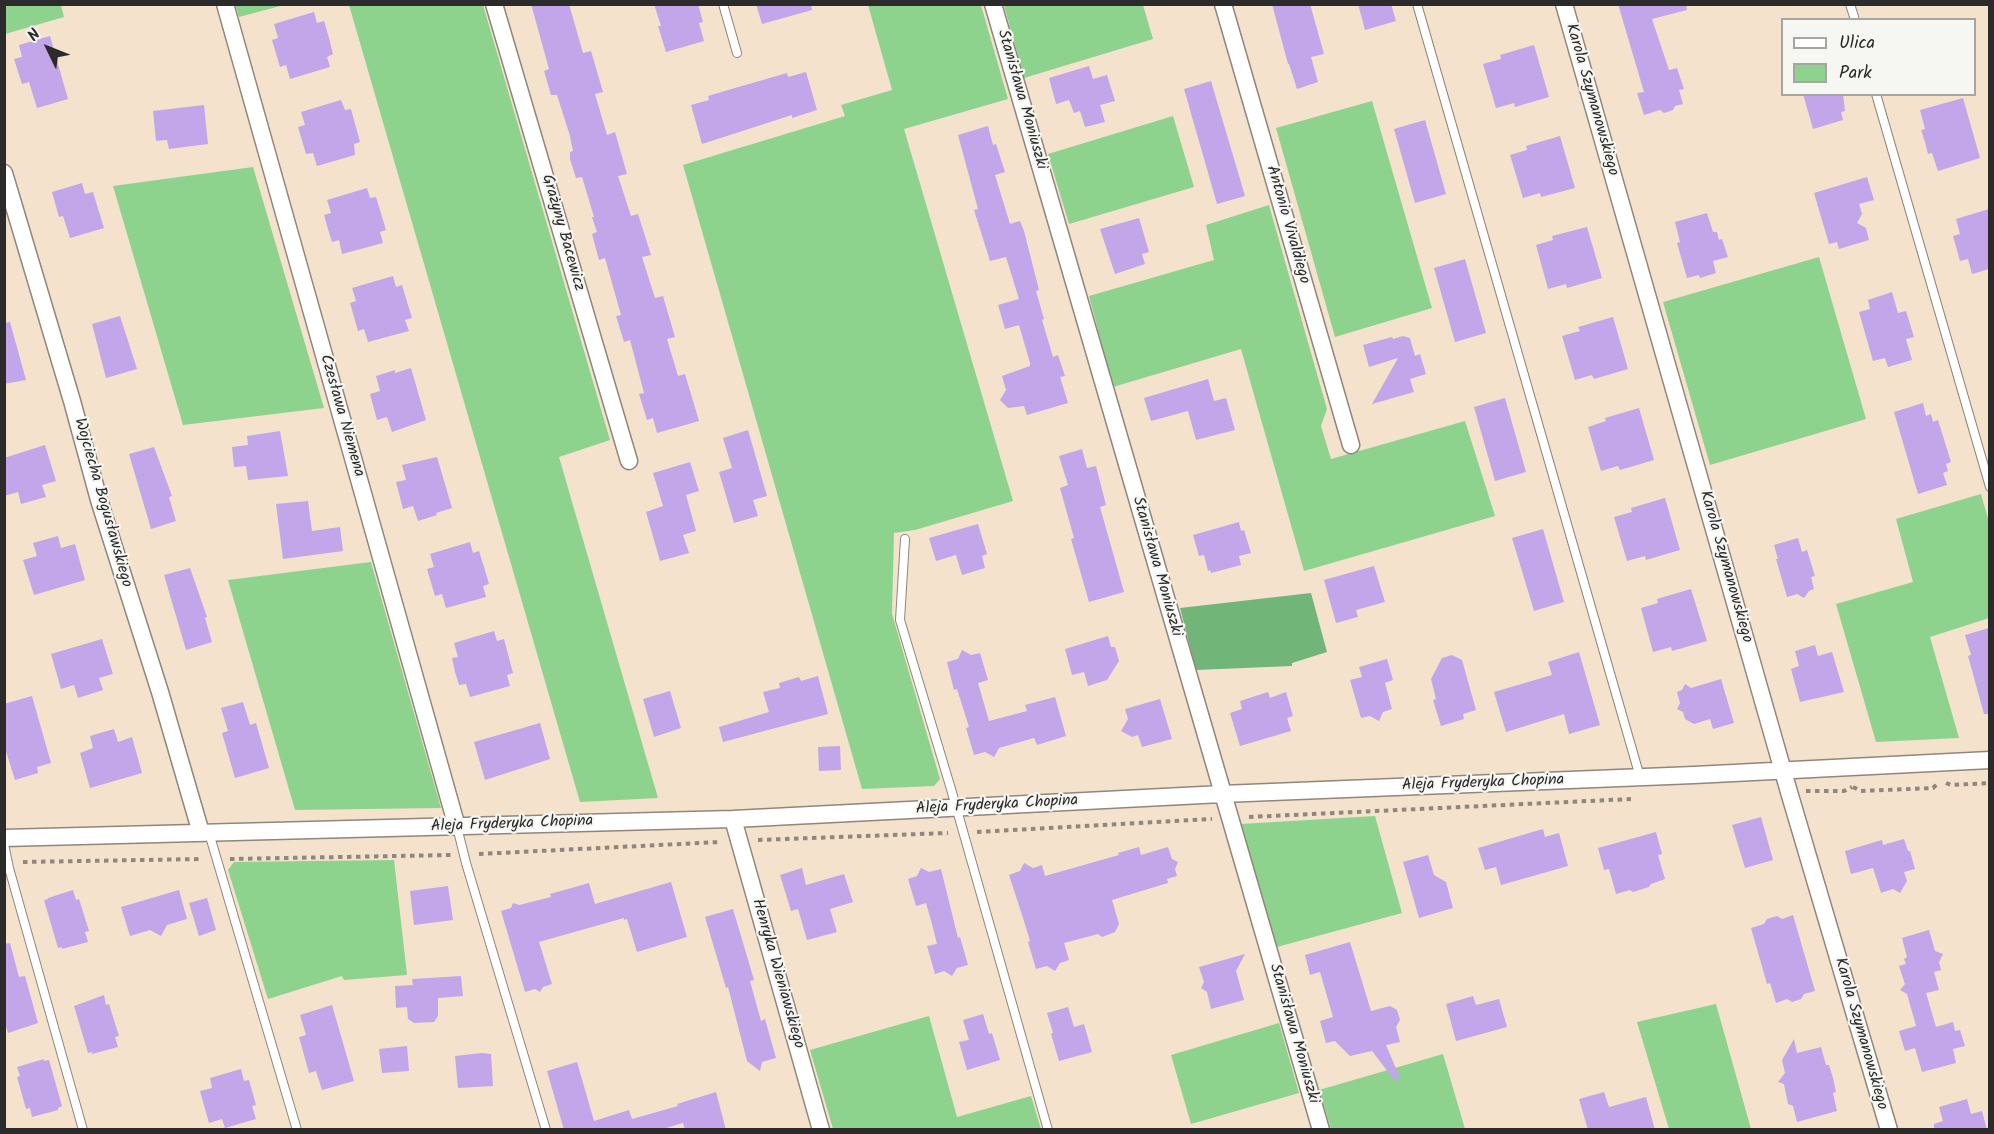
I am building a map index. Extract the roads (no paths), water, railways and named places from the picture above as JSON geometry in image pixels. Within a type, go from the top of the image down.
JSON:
[{"type":"street","name":"Czesława Niemena","points":[[225,4],[457,827]]},
{"type":"street","name":"Grażyny Bacewicz","points":[[494,4],[629,461]]},
{"type":"street","name":"Stanisława Moniuszki","points":[[993,4],[1321,1130]]},
{"type":"street","name":"Antonio Vivaldiego","points":[[1223,4],[1351,445]]},
{"type":"street","name":"Karola Szymanowskiego","points":[[1564,4],[1783,770],[1889,1130]]},
{"type":"street","name":"Wojciecha Bogusławskiego","points":[[4,173],[99,500],[205,833]]},
{"type":"street","name":"Aleja Fryderyka Chopina","points":[[4,838],[733,819],[1222,794],[1989,760]]},
{"type":"street","name":"Henryka Wieniawskiego","points":[[733,819],[821,1130]]},
{"type":"lane","points":[[723,4],[737,52]]},
{"type":"lane","points":[[1417,4],[1640,777]]},
{"type":"lane","points":[[1877,96],[1989,487]]},
{"type":"lane","points":[[906,539],[900,620],[1048,1130]]},
{"type":"lane","points":[[457,827],[546,1130]]},
{"type":"lane","points":[[205,833],[218,859],[297,1130]]},
{"type":"lane","points":[[4,844],[83,1130]]}]
